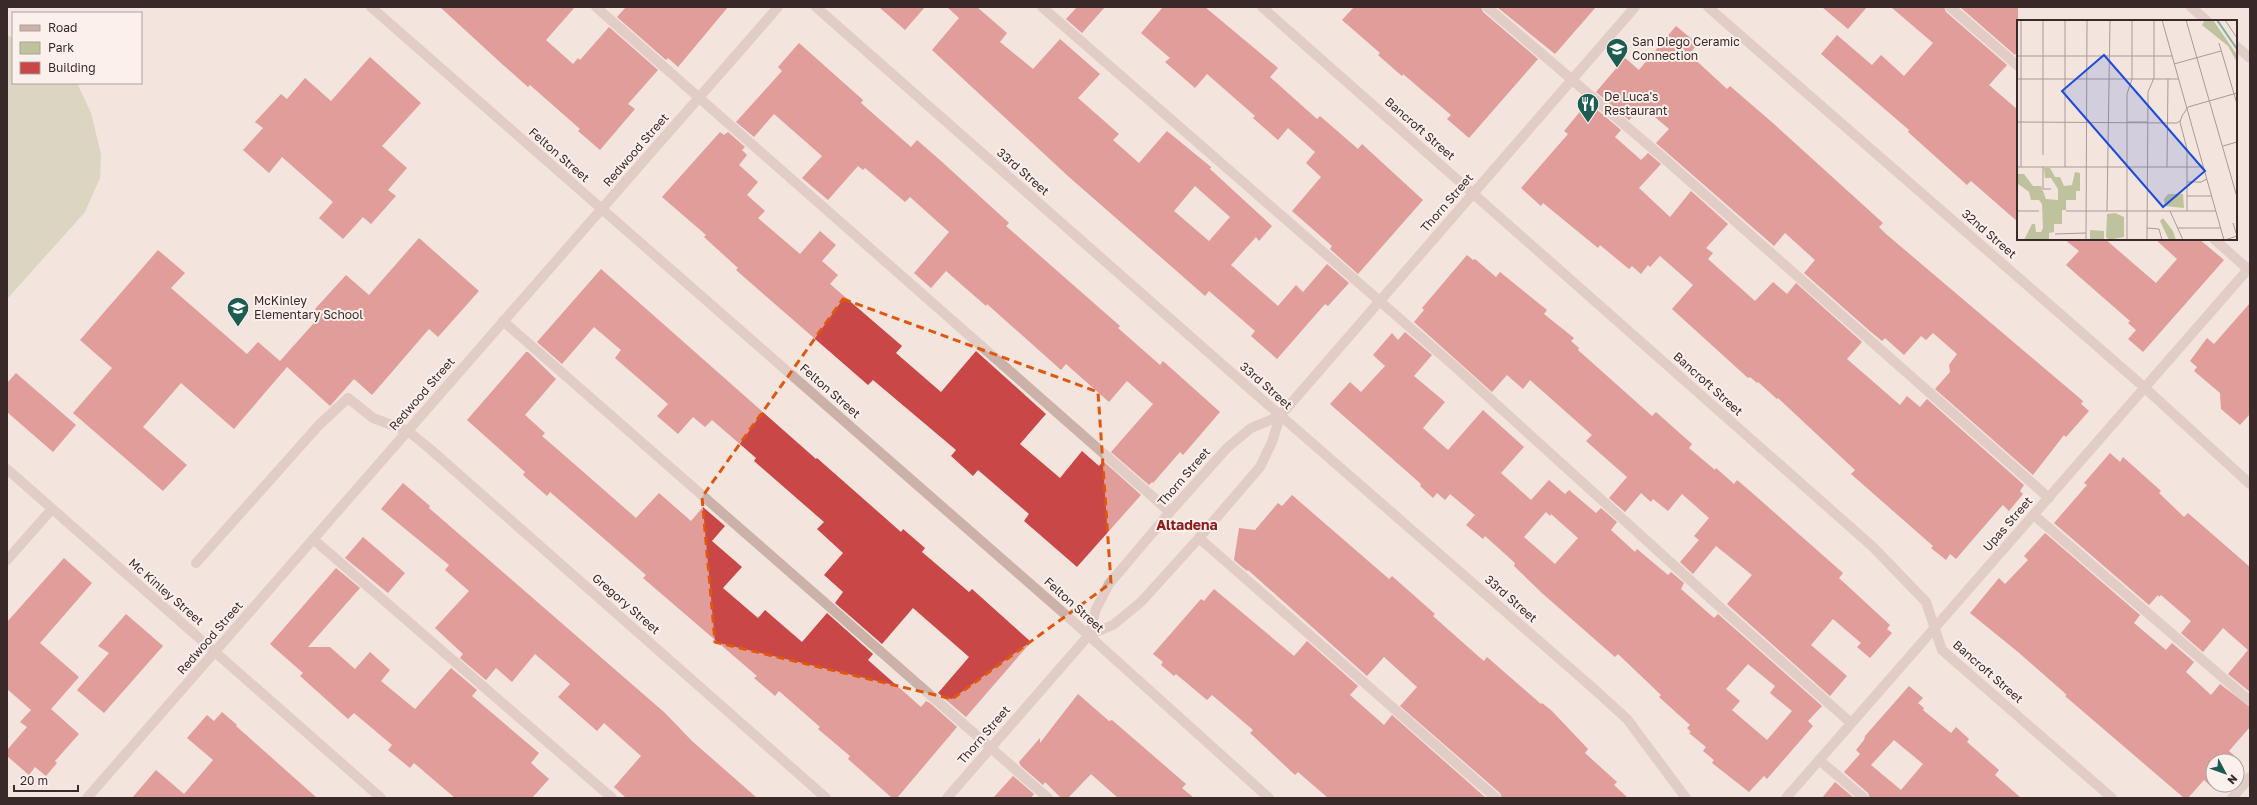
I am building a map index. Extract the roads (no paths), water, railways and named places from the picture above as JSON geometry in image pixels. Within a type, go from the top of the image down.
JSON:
[{"type":"street","name":"Felton Street","points":[[371,7],[1089,636],[1270,798]]},
{"type":"street","points":[[596,7],[1170,512]]},
{"type":"street","name":"Redwood Street","points":[[87,798],[778,7]]},
{"type":"street","name":"33rd Street","points":[[816,7],[1280,416],[1627,719],[1686,798]]},
{"type":"street","points":[[1042,7],[1379,301],[1851,723]]},
{"type":"street","name":"Bancroft Street","points":[[1262,7],[1873,547],[1926,602],[1936,627],[1942,650],[2112,798]]},
{"type":"street","points":[[1487,7],[1660,155],[2049,498]]},
{"type":"street","name":"Thorn Street","points":[[947,798],[1089,636],[1113,625],[1141,602],[1199,538],[1260,467],[1272,442],[1280,416],[1635,7]]},
{"type":"street","name":"32nd Street","points":[[1708,7],[2145,388],[2250,484]]},
{"type":"street","points":[[1950,7],[2017,65]]},
{"type":"street","points":[[2191,7],[2206,20]]},
{"type":"street","points":[[2237,47],[2250,58]]},
{"type":"street","points":[[2215,240],[2249,269]]},
{"type":"street","name":"Upas Street","points":[[1786,798],[2249,269]]},
{"type":"street","points":[[503,321],[1048,798]]},
{"type":"street","points":[[196,563],[319,425],[348,398],[373,418],[408,431]]},
{"type":"street","name":"Thorn Street","points":[[1089,636],[1096,609],[1109,584],[1170,512],[1227,448],[1250,428],[1280,416]]},
{"type":"street","name":"Gregory Street","points":[[408,431],[826,798]]},
{"type":"street","name":"Mc Kinley Street","points":[[7,469],[381,798]]},
{"type":"street","points":[[7,560],[52,509]]},
{"type":"street","points":[[2034,515],[2250,701]]},
{"type":"street","points":[[1199,538],[1496,798]]},
{"type":"street","points":[[313,539],[612,798]]},
{"type":"street","points":[[1819,760],[1864,798]]},
{"type":"street","points":[[2232,798],[2250,777]]},
{"type":"place","name":"San Diego Ceramic Connection","points":[[1617,68]]},
{"type":"place","name":"De Luca's Restaurant","points":[[1588,124]]},
{"type":"place","name":"McKinley Elementary School","points":[[238,328]]},
{"type":"district","name":"Altadena","points":[[1187,525]]}]
